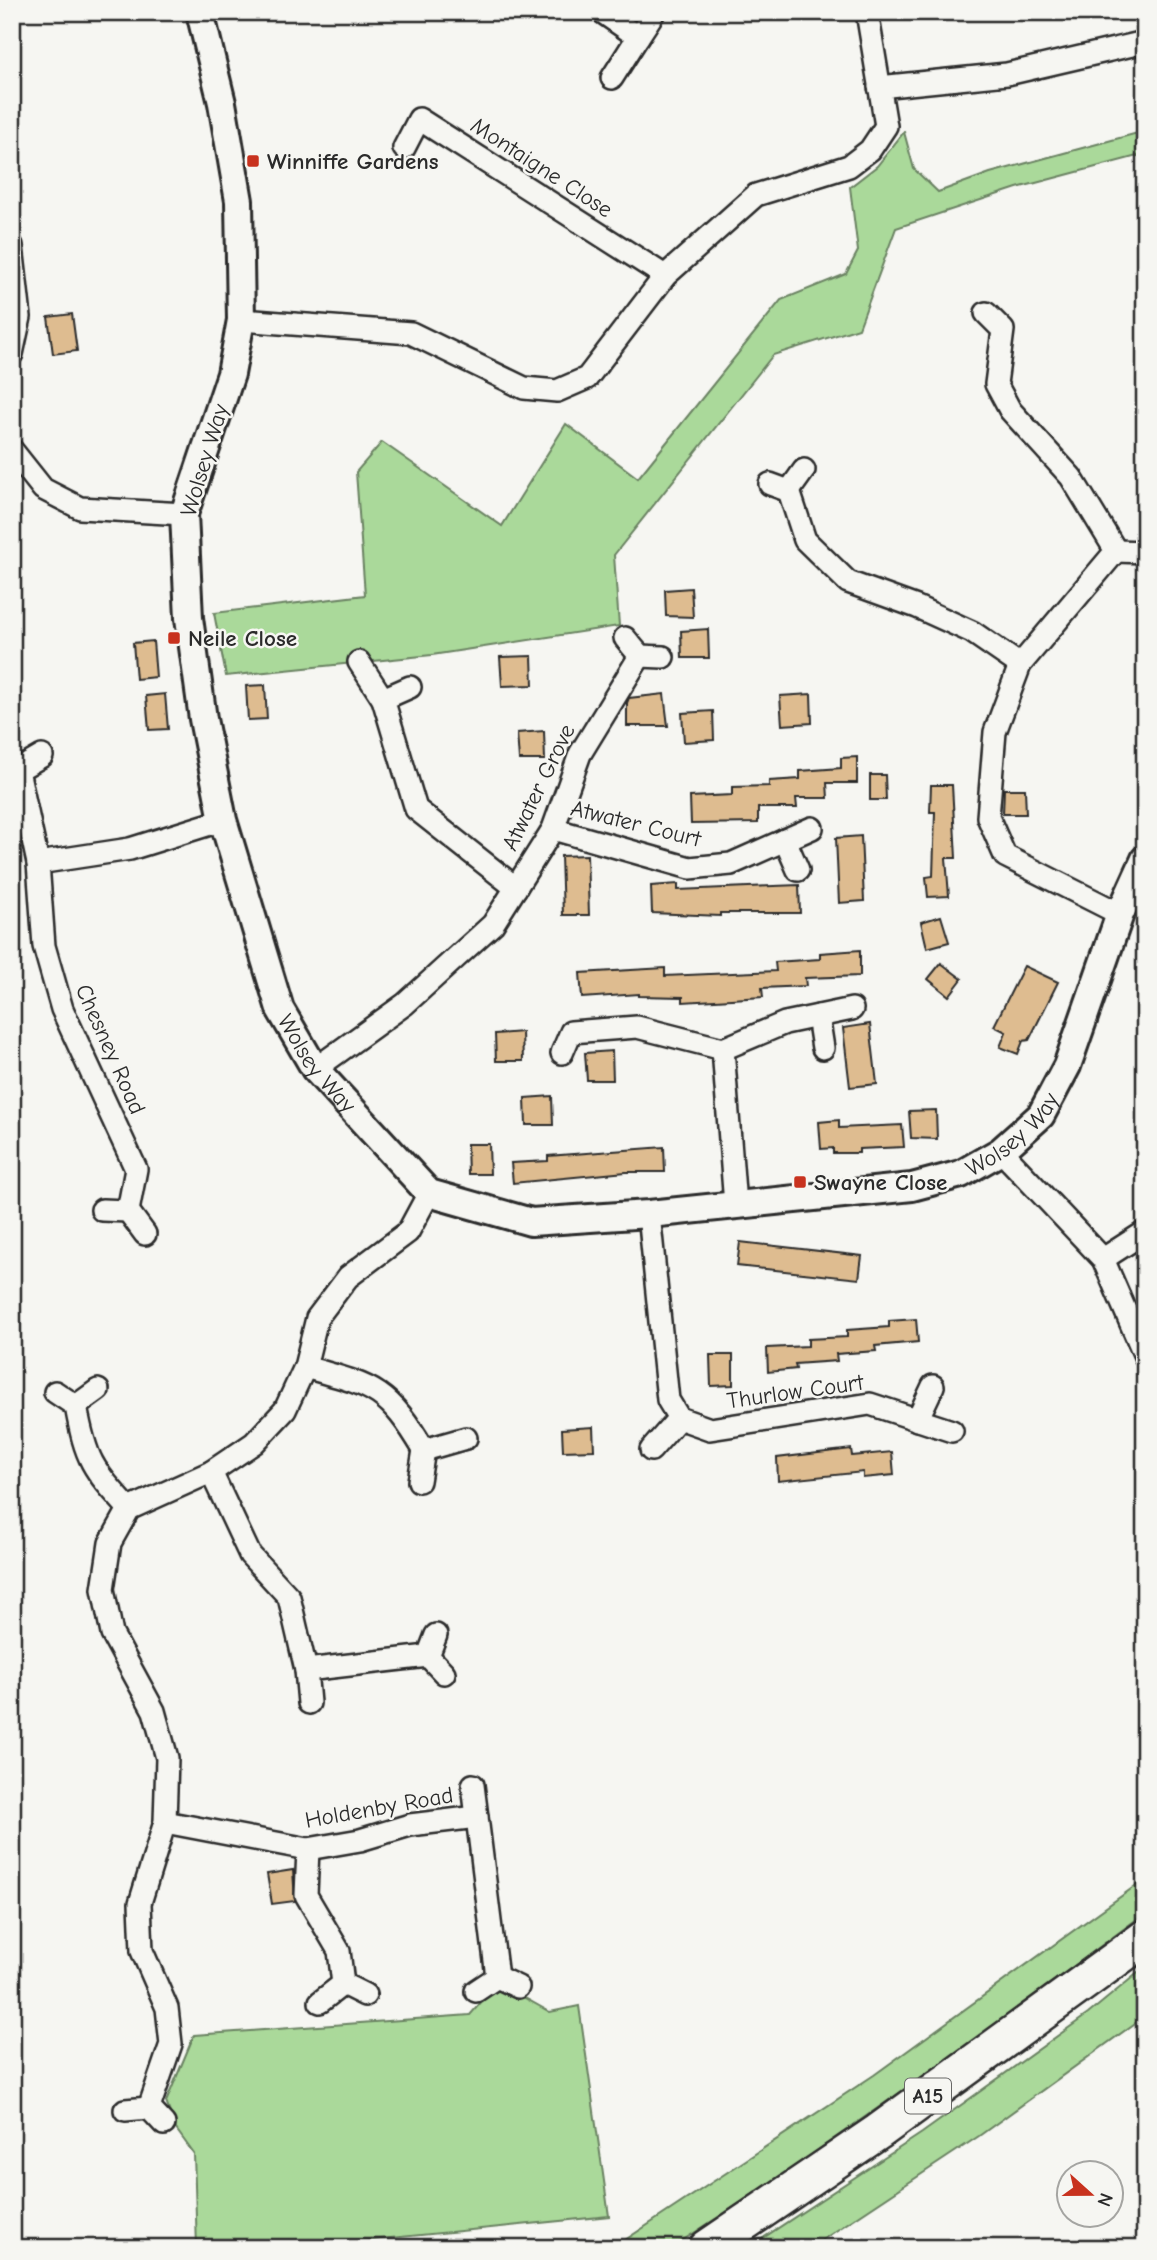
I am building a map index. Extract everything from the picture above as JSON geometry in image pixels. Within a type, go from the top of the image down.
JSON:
[{"type":"highway","name":"A15","points":[[707,2248],[878,2132],[1145,1938]]},
{"type":"street","name":"Wolsey Way","points":[[200,12],[222,103],[239,201],[241,320],[231,374],[184,514],[189,618],[203,719],[223,820],[280,1009],[316,1069],[429,1194],[531,1222],[649,1214],[912,1187],[961,1174],[1001,1151],[1041,1115],[1067,1066],[1120,914],[1145,859]]},
{"type":"street","points":[[602,12],[638,37]]},
{"type":"street","points":[[241,320],[411,333],[524,388],[556,391],[587,377],[664,276],[756,195],[849,166],[870,150],[886,126],[867,12]]},
{"type":"street","points":[[612,78],[653,14]]},
{"type":"street","points":[[879,86],[1007,74],[1145,42]]},
{"type":"street","name":"Montaigne Close","points":[[404,148],[419,119],[664,276]]},
{"type":"street","points":[[12,246],[20,317],[12,354]]},
{"type":"street","points":[[986,313],[1011,326],[996,384],[1010,410],[1071,477],[1116,551]]},
{"type":"street","points":[[12,450],[43,489],[80,508],[184,514]]},
{"type":"street","points":[[804,470],[780,488],[805,540],[848,582],[917,607],[972,632],[1020,665]]},
{"type":"street","points":[[1116,551],[1145,552]]},
{"type":"street","points":[[1116,551],[1020,665],[995,732],[988,817],[1005,856],[1120,914]]},
{"type":"street","points":[[625,638],[640,656],[663,657]]},
{"type":"street","name":"Atwater Grove","points":[[316,1069],[415,995],[493,924],[552,829],[580,754],[640,656]]},
{"type":"street","points":[[359,662],[383,699],[416,809],[516,888]]},
{"type":"street","points":[[383,699],[410,687]]},
{"type":"street","name":"Chesney Road","points":[[42,756],[15,767],[38,863],[44,946],[62,1009],[136,1169],[128,1211]]},
{"type":"street","points":[[38,863],[130,849],[223,820]]},
{"type":"street","name":"Atwater Court","points":[[552,829],[690,868],[731,864],[812,828]]},
{"type":"street","points":[[785,840],[798,870]]},
{"type":"street","points":[[562,1053],[566,1024],[637,1027],[723,1049],[785,1023],[852,1009]]},
{"type":"street","points":[[818,1016],[823,1048]]},
{"type":"street","points":[[723,1049],[735,1205]]},
{"type":"street","points":[[1001,1151],[1103,1259],[1145,1356]]},
{"type":"street","points":[[149,2108],[171,2044],[167,2008],[142,1951],[140,1903],[165,1822],[167,1758],[154,1711],[112,1634],[103,1589],[110,1544],[129,1509],[211,1472],[254,1443],[285,1410],[305,1367],[317,1318],[348,1277],[408,1232],[429,1194]]},
{"type":"street","points":[[102,1210],[128,1211],[145,1234]]},
{"type":"street","points":[[649,1214],[668,1400],[679,1418],[651,1450]]},
{"type":"street","points":[[1103,1259],[1145,1232]]},
{"type":"street","points":[[305,1367],[371,1386],[404,1417],[424,1450],[419,1481]]},
{"type":"street","points":[[917,1420],[933,1386]]},
{"type":"street","points":[[76,1406],[98,1390]]},
{"type":"street","points":[[55,1392],[76,1406],[82,1440],[93,1469],[129,1509]]},
{"type":"street","name":"Thurlow Court","points":[[679,1418],[710,1429],[870,1404],[952,1431]]},
{"type":"street","points":[[424,1450],[466,1438]]},
{"type":"street","points":[[211,1472],[250,1555],[289,1597],[306,1670],[309,1703]]},
{"type":"street","points":[[428,1656],[436,1635]]},
{"type":"street","points":[[306,1670],[428,1656]]},
{"type":"street","points":[[428,1656],[444,1673]]},
{"type":"street","name":"Holdenby Road","points":[[473,1785],[497,1977]]},
{"type":"street","name":"Holdenby Road","points":[[165,1822],[308,1849],[360,1840],[410,1825],[477,1817]]},
{"type":"street","points":[[308,1849],[306,1895],[338,1951],[343,1984]]},
{"type":"street","points":[[476,1991],[497,1977],[518,1987]]},
{"type":"street","points":[[343,1984],[365,1994]]},
{"type":"street","points":[[320,2002],[343,1984]]},
{"type":"street","points":[[125,2110],[149,2108]]},
{"type":"street","points":[[149,2108],[164,2124]]},
{"type":"green space","points":[[1145,131],[1145,154],[1017,188],[896,228],[859,328],[773,355],[614,555],[619,626],[432,655],[226,676],[214,613],[365,595],[356,472],[382,442],[502,526],[566,424],[638,478],[781,300],[846,274],[858,251],[850,187],[877,166],[904,132],[914,169],[938,192],[990,173]]},
{"type":"green space","points":[[1145,1879],[1145,1913],[976,2039],[778,2178],[671,2248],[613,2248],[874,2075]]},
{"type":"green space","points":[[1145,1967],[1145,2016],[979,2136],[810,2248],[748,2248],[922,2133],[1088,2014]]},
{"type":"green space","points":[[498,1983],[550,2012],[579,2006],[609,2216],[291,2248],[197,2248],[194,2154],[176,2129],[166,2102],[194,2035],[470,2015]]},
{"type":"building","points":[[72,314],[77,351],[53,354],[48,317]]},
{"type":"building","points":[[691,588],[693,617],[666,616],[665,590]]},
{"type":"building","points":[[708,629],[709,658],[682,658],[681,631]]},
{"type":"building","points":[[153,641],[156,677],[136,679],[133,643]]},
{"type":"building","points":[[532,656],[533,685],[502,686],[500,657]]},
{"type":"building","points":[[265,685],[267,719],[248,720],[246,686]]},
{"type":"building","points":[[165,694],[168,729],[149,730],[146,696]]},
{"type":"building","points":[[664,694],[668,726],[627,726],[629,698]]},
{"type":"building","points":[[811,694],[812,723],[782,725],[780,696]]},
{"type":"building","points":[[713,711],[714,740],[684,742],[682,713]]},
{"type":"building","points":[[544,731],[545,760],[519,760],[517,733]]},
{"type":"building","points":[[857,757],[857,783],[827,783],[828,798],[796,798],[797,808],[758,808],[758,823],[691,824],[690,797],[732,795],[732,787],[769,786],[769,781],[800,779],[800,771],[841,768],[841,758]]},
{"type":"building","points":[[870,775],[885,775],[886,800],[870,800]]},
{"type":"building","points":[[931,785],[952,785],[956,858],[946,858],[949,896],[928,897],[926,877],[933,876],[935,812],[930,812]]},
{"type":"building","points":[[1004,789],[1025,789],[1026,814],[1003,814]]},
{"type":"building","points":[[861,836],[864,901],[839,903],[836,838]]},
{"type":"building","points":[[587,855],[589,915],[563,915],[561,856]]},
{"type":"building","points":[[678,884],[678,890],[799,885],[800,913],[720,913],[720,916],[652,913],[651,886]]},
{"type":"building","points":[[941,916],[949,942],[927,948],[921,922]]},
{"type":"building","points":[[860,950],[860,976],[805,978],[806,986],[762,988],[763,997],[683,1002],[683,997],[639,994],[582,998],[580,973],[665,968],[665,976],[776,971],[775,962],[820,959],[820,953]]},
{"type":"building","points":[[941,963],[962,979],[949,996],[928,979]]},
{"type":"building","points":[[1024,966],[1058,982],[1029,1040],[1023,1041],[1018,1054],[1000,1047],[1006,1032],[994,1026]]},
{"type":"building","points":[[870,1024],[877,1084],[850,1087],[843,1028]]},
{"type":"building","points":[[522,1032],[523,1061],[496,1061],[495,1034]]},
{"type":"building","points":[[612,1051],[613,1080],[587,1080],[585,1053]]},
{"type":"building","points":[[552,1096],[553,1125],[526,1125],[525,1098]]},
{"type":"building","points":[[936,1110],[937,1139],[911,1138],[909,1111]]},
{"type":"building","points":[[839,1120],[839,1128],[902,1125],[904,1147],[859,1149],[859,1153],[833,1153],[833,1148],[821,1149],[819,1122]]},
{"type":"building","points":[[467,1144],[489,1144],[490,1174],[468,1174]]},
{"type":"building","points":[[664,1147],[665,1172],[626,1172],[513,1183],[511,1163],[548,1161],[548,1156]]},
{"type":"building","points":[[740,1242],[862,1256],[859,1279],[737,1266]]},
{"type":"building","points":[[916,1319],[918,1342],[875,1346],[876,1351],[836,1354],[837,1361],[795,1364],[796,1369],[768,1372],[767,1348],[808,1346],[808,1339],[847,1337],[847,1330],[889,1327],[889,1321]]},
{"type":"building","points":[[710,1355],[733,1355],[733,1385],[711,1386]]},
{"type":"building","points":[[593,1427],[594,1450],[563,1451],[562,1429]]},
{"type":"building","points":[[851,1449],[852,1456],[892,1452],[894,1475],[863,1478],[863,1472],[778,1481],[777,1458]]},
{"type":"building","points":[[293,1870],[295,1901],[272,1904],[267,1874]]},
{"type":"place","name":"Winniffe Gardens","points":[[253,161]]},
{"type":"place","name":"Neile Close","points":[[174,638]]},
{"type":"place","name":"Swayne Close","points":[[800,1182]]}]
